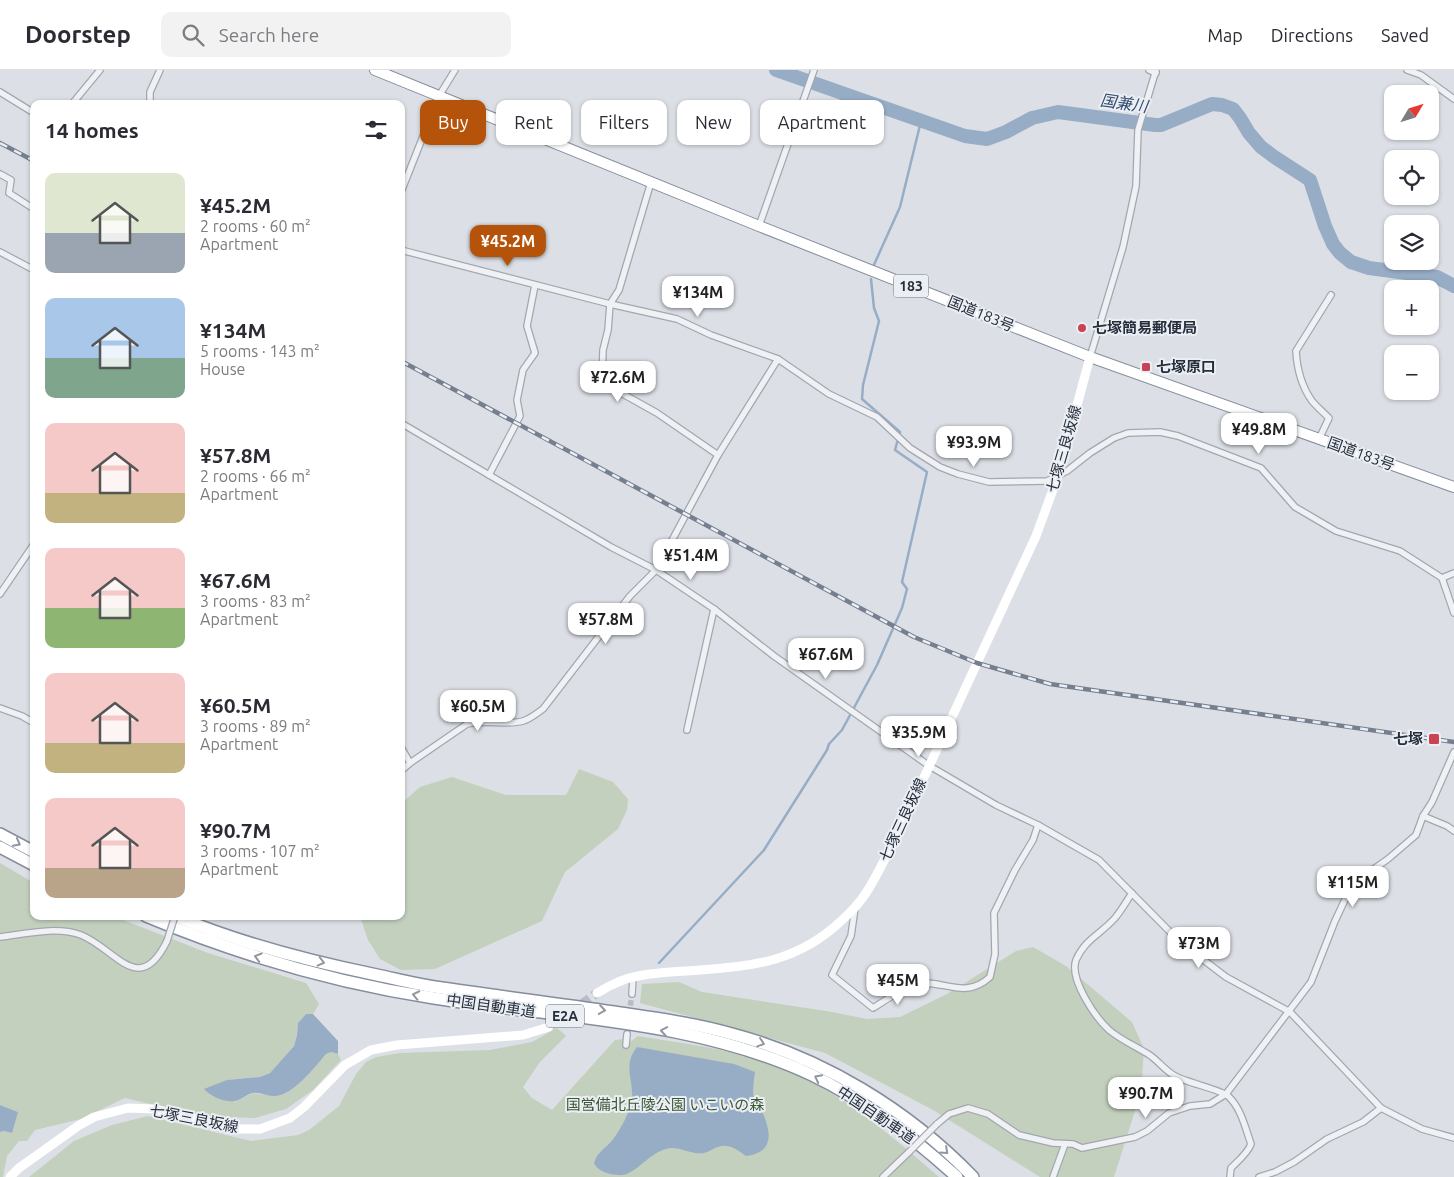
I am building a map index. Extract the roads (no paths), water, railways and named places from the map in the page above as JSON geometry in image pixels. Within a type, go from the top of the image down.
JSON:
[{"type":"highway","name":"国道183号","points":[[375,70],[759,226],[1090,357],[1454,487]]},
{"type":"highway","points":[[0,834],[30,850]]},
{"type":"highway","points":[[0,847],[30,863]]},
{"type":"highway","name":"中国自動車道","points":[[156,920],[255,956],[344,980],[431,998],[659,1030],[702,1038],[744,1049],[811,1075],[862,1102],[894,1123],[958,1177]]},
{"type":"highway","name":"中国自動車道","points":[[186,920],[228,936],[280,952],[346,968],[432,986],[668,1020],[712,1029],[763,1043],[815,1064],[869,1094],[901,1115],[932,1139],[973,1177]]},
{"type":"main road","name":"七塚三良坂線","points":[[597,993],[615,983],[633,978],[745,966],[776,960],[818,940],[855,908],[866,894],[1036,536],[1058,476],[1090,357]]},
{"type":"main road","name":"七塚三良坂線","points":[[10,1177],[19,1168],[78,1126],[94,1117],[128,1108],[154,1109],[240,1129],[260,1129],[290,1118],[304,1107],[344,1065],[371,1050],[396,1045],[523,1035],[549,1026]]},
{"type":"street","points":[[75,100],[100,70]]},
{"type":"street","points":[[150,100],[150,92],[160,70]]},
{"type":"street","points":[[405,182],[439,96],[456,70]]},
{"type":"street","points":[[1090,357],[1123,248],[1136,186],[1138,130],[1156,72],[1149,70]]},
{"type":"street","points":[[1407,70],[1421,75],[1454,99]]},
{"type":"street","points":[[759,226],[812,72]]},
{"type":"street","points":[[1,95],[30,111]]},
{"type":"street","points":[[0,174],[11,180],[8,193],[30,207]]},
{"type":"street","points":[[652,182],[619,290],[610,304],[608,330],[603,350],[602,379],[623,394],[657,413],[718,455]]},
{"type":"street","points":[[405,251],[610,304],[676,319],[711,335],[778,359],[829,394],[877,417],[910,448],[940,467],[989,482],[1047,481],[1058,476],[1106,443],[1128,432],[1160,432],[1178,436],[1261,468],[1283,494],[1305,514],[1336,531],[1400,551],[1442,578],[1454,613]]},
{"type":"street","points":[[0,252],[30,268]]},
{"type":"street","points":[[489,475],[520,416],[517,400],[522,370],[535,354],[527,326],[535,285]]},
{"type":"street","points":[[1319,439],[1329,418],[1312,400],[1300,376],[1296,351],[1331,295]]},
{"type":"street","points":[[405,767],[467,724],[477,721],[524,721],[543,708],[630,596],[656,570],[718,455],[778,359]]},
{"type":"street","points":[[405,425],[611,547],[656,570],[714,609],[774,656],[928,765],[996,805],[1038,825],[1099,860],[1180,942],[1226,977],[1290,1012],[1381,1108],[1422,1129],[1454,1138]]},
{"type":"street","points":[[0,594],[30,550]]},
{"type":"street","points":[[1442,578],[1454,573]]},
{"type":"street","points":[[687,730],[714,609]]},
{"type":"street","points":[[0,708],[30,721]]},
{"type":"street","points":[[883,1177],[949,1114],[968,1108],[988,1114],[1019,1135],[1073,1144],[1082,1148],[1135,1137],[1147,1131],[1168,1113],[1190,1106],[1210,1104],[1226,1094],[1312,982],[1335,921],[1349,891],[1358,880],[1388,859],[1416,835],[1423,816],[1432,802],[1454,752]]},
{"type":"street","points":[[405,754],[410,763]]},
{"type":"street","points":[[1423,816],[1448,826],[1454,832]]},
{"type":"street","points":[[855,908],[851,936],[832,975],[873,1008],[915,984],[959,989],[979,985],[990,977],[992,970],[995,954],[994,913],[1038,825]]},
{"type":"street","points":[[1132,893],[1114,919],[1085,944],[1076,961],[1075,970],[1082,992],[1088,1003],[1108,1028],[1124,1041],[1148,1054],[1174,1075],[1187,1082],[1226,1094],[1236,1105],[1251,1144],[1242,1157],[1230,1168],[1230,1177]]},
{"type":"street","points":[[0,937],[60,931],[68,932],[82,936],[130,966],[142,968],[150,965],[160,955],[174,920]]},
{"type":"street","points":[[632,994],[633,978]]},
{"type":"street","points":[[626,1046],[627,1034]]},
{"type":"street","points":[[1259,1177],[1276,1172],[1294,1162],[1327,1139],[1363,1122],[1381,1108]]},
{"type":"street","points":[[1053,1177],[1065,1144]]},
{"type":"water","points":[[306,1014],[313,1014],[338,1041],[338,1054],[331,1052],[326,1054],[297,1085],[276,1096],[253,1093],[231,1101],[218,1098],[204,1089],[227,1080],[260,1077],[270,1073],[294,1046],[298,1023]]},
{"type":"water","points":[[637,1047],[734,1064],[755,1072],[754,1099],[767,1124],[769,1138],[765,1148],[760,1152],[746,1156],[726,1146],[700,1153],[670,1148],[658,1152],[627,1174],[613,1174],[599,1169],[594,1163],[595,1160],[611,1142],[629,1111],[632,1091],[629,1069],[632,1055]]},
{"type":"water","points":[[0,1105],[18,1112],[12,1133],[0,1132]]},
{"type":"waterway","name":"国兼川","points":[[776,70],[965,136],[987,139],[1006,132],[1032,118],[1058,112],[1161,125],[1212,104],[1222,105],[1233,109],[1261,147],[1310,180],[1333,244],[1351,262],[1369,268],[1437,277],[1454,286]]},
{"type":"waterway","points":[[873,267],[900,207],[921,121]]},
{"type":"waterway","points":[[659,963],[764,850],[829,744],[842,730],[877,665],[902,608],[907,589],[902,582],[927,472],[895,450],[900,432],[862,399],[863,385],[879,321],[874,308],[871,279]]},
{"type":"tunnel","points":[[549,1027],[597,993]]},
{"type":"tunnel","points":[[629,1014],[632,994]]},
{"type":"railway","points":[[0,143],[30,159]]},
{"type":"railway","points":[[405,363],[914,637],[977,663],[1050,684],[1454,742]]},
{"type":"place","name":"七塚簡易郵便局","points":[[1082,328]]},
{"type":"place","name":"七塚原口","points":[[1146,367]]},
{"type":"place","name":"七塚","points":[[1434,739]]},
{"type":"park label","name":"国営備北丘陵公園 いこいの森","points":[[665,1105]]}]
